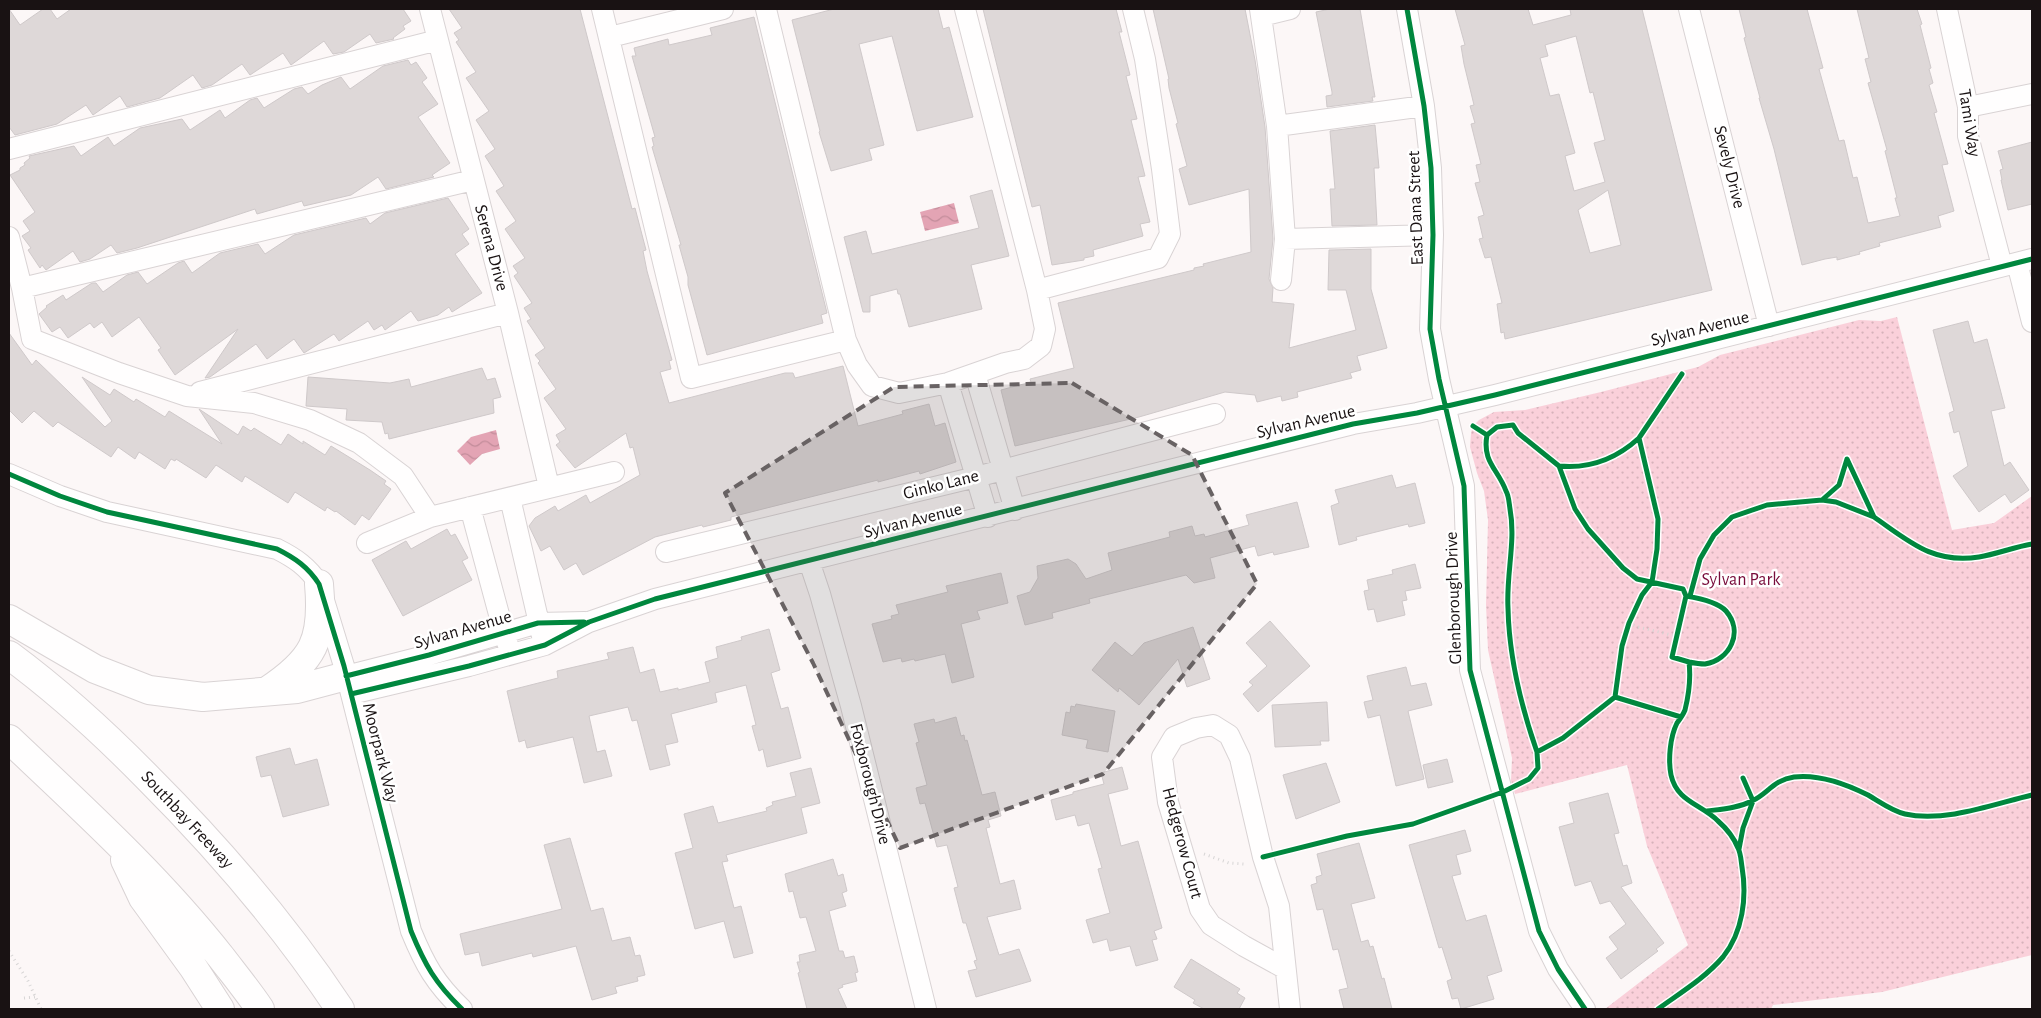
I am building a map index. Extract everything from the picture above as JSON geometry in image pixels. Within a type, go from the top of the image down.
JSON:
[{"type":"highway","points":[[266,692],[300,666],[314,647],[322,608],[319,584]]},
{"type":"highway","points":[[9,619],[96,669],[149,690],[203,697],[348,685]]},
{"type":"highway","name":"Southbay Freeway","points":[[9,655],[41,678],[123,753],[189,819],[261,902],[312,967],[340,1009]]},
{"type":"highway","points":[[9,739],[116,840],[197,926],[260,1009]]},
{"type":"highway","points":[[116,840],[143,898],[193,967],[220,1009]]},
{"type":"street","name":"Serena Drive","points":[[430,9],[508,313],[550,487]]},
{"type":"street","points":[[602,9],[691,378],[846,340]]},
{"type":"street","points":[[610,37],[723,9]]},
{"type":"street","points":[[766,9],[846,340],[857,365],[872,386],[899,393],[948,383],[1024,359],[1041,346],[1045,329],[1037,290],[965,9]]},
{"type":"street","points":[[1037,290],[1158,258],[1170,234],[1145,59],[1133,9]]},
{"type":"street","points":[[1281,280],[1285,239],[1277,126],[1261,12],[1290,9]]},
{"type":"street","name":"East Dana Street","points":[[1407,9],[1424,106],[1431,168],[1433,235],[1430,329],[1446,407]]},
{"type":"street","name":"Sevely Drive","points":[[1689,9],[1769,326]]},
{"type":"street","name":"Tami Way","points":[[1946,9],[1968,107],[1968,136],[2017,263],[2032,322]]},
{"type":"street","points":[[9,149],[438,40]]},
{"type":"street","points":[[1968,107],[2032,94]]},
{"type":"street","points":[[1277,126],[1424,106]]},
{"type":"street","points":[[22,288],[473,180]]},
{"type":"street","points":[[1285,239],[1433,235]]},
{"type":"street","points":[[9,238],[22,288],[32,339],[119,373],[188,396],[254,403],[310,420],[360,442],[404,476],[430,517]]},
{"type":"street","name":"Sylvan Avenue","points":[[348,685],[512,654],[545,645],[589,622],[655,599],[1335,429],[1446,407],[2017,263]]},
{"type":"street","points":[[188,396],[508,313]]},
{"type":"street","points":[[975,374],[1015,510]]},
{"type":"street","points":[[948,383],[988,517]]},
{"type":"street","name":"Glenborough Drive","points":[[1446,407],[1464,486],[1470,670],[1539,931],[1558,969],[1585,1009]]},
{"type":"street","name":"Ginko Lane","points":[[666,552],[976,477],[1215,414]]},
{"type":"street","points":[[367,542],[430,517],[614,472]]},
{"type":"street","name":"Moorpark Way","points":[[9,474],[60,496],[107,512],[277,548],[297,558],[314,575],[319,584],[348,685],[411,930],[425,963],[434,977],[444,992],[462,1009]]},
{"type":"street","points":[[510,498],[538,623],[545,645]]},
{"type":"street","points":[[470,507],[504,633],[512,654]]},
{"type":"street","name":"Foxborough Drive","points":[[808,561],[820,594],[851,706],[926,1009]]},
{"type":"street","name":"Sylvan Avenue","points":[[348,685],[429,655],[538,623],[589,622]]},
{"type":"street","name":"Hedgerow Court","points":[[1284,968],[1211,925],[1200,909],[1168,802],[1162,757],[1174,737],[1196,728],[1213,725],[1229,735],[1240,758],[1263,857],[1279,906],[1283,935],[1284,968],[1290,1009]]},
{"type":"path","points":[[1627,630],[1634,614]]},
{"type":"path","points":[[1629,622],[1638,627],[1676,636]]},
{"type":"path","points":[[1674,643],[1678,628]]},
{"type":"path","points":[[1199,852],[1229,863],[1244,864],[1263,857]]},
{"type":"path","points":[[9,951],[28,981],[41,1009]]},
{"type":"path","points":[[24,998],[35,997]]},
{"type":"highlighted area","points":[[1072,383],[1192,455],[1257,584],[1103,774],[900,848],[813,663],[725,493],[894,387]]},
{"type":"green space","name":"Sylvan Park","points":[[1897,317],[1952,530],[1994,523],[2032,496],[2032,955],[1882,992],[1773,1005],[1771,1009],[1605,1009],[1688,945],[1647,846],[1627,765],[1515,794],[1511,781],[1512,758],[1488,650],[1486,605],[1488,520],[1484,491],[1470,447],[1473,426],[1479,420],[1494,412],[1525,410],[1601,392],[1698,367],[1720,355],[1859,320],[1881,321]]},
{"type":"water","points":[[954,203],[959,223],[925,231],[920,212]]},
{"type":"water","points":[[496,430],[500,449],[482,454],[470,465],[457,451],[471,437]]},
{"type":"building","points":[[9,9],[20,25],[43,9],[50,9],[57,19],[71,9],[403,9],[411,21],[403,26],[405,29],[394,39],[376,43],[370,34],[344,52],[333,54],[324,41],[291,65],[283,53],[250,75],[242,64],[212,85],[202,88],[193,75],[160,98],[127,107],[120,96],[93,115],[86,105],[57,124],[15,135],[9,127]]},
{"type":"building","points":[[449,9],[580,9],[632,209],[635,208],[646,250],[643,251],[647,271],[672,360],[669,361],[671,369],[660,372],[669,403],[785,373],[793,373],[795,378],[843,366],[858,426],[903,414],[902,411],[929,404],[935,426],[945,423],[956,462],[920,474],[919,471],[878,482],[878,480],[731,517],[731,520],[655,537],[583,575],[576,563],[564,570],[550,546],[541,551],[529,526],[535,518],[555,506],[558,511],[586,495],[590,503],[640,475],[633,447],[630,448],[626,433],[575,468],[556,445],[560,442],[556,435],[566,429],[544,398],[556,389],[538,363],[540,361],[535,355],[545,348],[527,321],[531,319],[524,308],[532,303],[514,276],[518,273],[513,266],[525,258],[505,229],[516,221],[496,191],[504,186],[485,156],[495,149],[476,120],[489,111],[466,78],[476,72],[456,42],[459,40],[454,33],[462,28]]},
{"type":"building","points":[[834,9],[938,9],[943,29],[949,27],[973,117],[917,131],[892,36],[859,44],[884,145],[869,149],[872,160],[831,171],[819,132],[792,20]]},
{"type":"building","points":[[983,9],[1116,9],[1122,32],[1119,32],[1130,75],[1126,76],[1137,119],[1131,120],[1145,176],[1138,177],[1150,222],[1140,224],[1143,236],[1093,250],[1094,256],[1084,258],[1084,260],[1052,265],[1040,205],[1032,207]]},
{"type":"building","points":[[1153,9],[1245,9],[1265,127],[1273,239],[1269,279],[1273,288],[1272,302],[1294,304],[1289,348],[1356,330],[1346,290],[1328,290],[1329,250],[1371,249],[1371,289],[1387,348],[1357,356],[1361,370],[1350,373],[1352,378],[1297,392],[1298,397],[1282,401],[1281,396],[1257,402],[1255,395],[1225,392],[1139,417],[1015,446],[1001,390],[1031,382],[1030,379],[1074,368],[1058,303],[1194,270],[1194,268],[1204,266],[1203,264],[1251,252],[1249,189],[1189,205],[1179,169],[1187,166],[1176,124],[1178,123]]},
{"type":"building","points":[[1330,9],[1360,9],[1375,97],[1372,97],[1373,101],[1327,107],[1326,96],[1332,95],[1332,92],[1316,12]]},
{"type":"building","points":[[1455,9],[1528,9],[1533,25],[1571,15],[1570,9],[1642,9],[1712,290],[1505,339],[1504,332],[1501,333],[1497,304],[1502,303],[1491,257],[1485,258],[1479,239],[1483,238],[1478,217],[1484,215],[1475,183],[1480,182],[1476,165],[1481,164],[1471,124],[1475,123],[1470,106],[1474,105],[1461,46],[1465,45]],"holes":[[[1576,36],[1590,93],[1593,92],[1605,140],[1594,143],[1605,182],[1574,191],[1565,156],[1575,153],[1559,94],[1550,96],[1540,58],[1548,56],[1545,45]],[[1608,190],[1621,245],[1590,253],[1578,210]]]},
{"type":"building","points":[[1739,9],[1807,9],[1823,68],[1819,69],[1839,141],[1844,140],[1853,178],[1857,177],[1868,223],[1900,216],[1885,151],[1887,150],[1868,83],[1871,82],[1865,59],[1869,58],[1857,9],[1917,9],[1931,68],[1929,69],[1933,83],[1929,85],[1937,112],[1934,113],[1948,164],[1942,165],[1954,211],[1938,216],[1941,227],[1879,243],[1880,246],[1859,252],[1860,254],[1837,260],[1837,257],[1825,259],[1802,265],[1774,149],[1744,38],[1746,37]]},
{"type":"building","points":[[754,17],[827,313],[821,315],[823,323],[707,355],[688,285],[688,277],[679,245],[681,245],[652,147],[654,146],[652,138],[655,137],[632,56],[636,56],[634,48],[668,39],[669,45],[712,35],[710,28]]},
{"type":"building","points":[[408,60],[411,65],[416,62],[427,78],[422,82],[438,104],[418,117],[450,163],[432,175],[434,177],[386,189],[378,177],[351,195],[304,206],[302,201],[257,214],[255,209],[117,253],[111,245],[90,259],[80,262],[73,251],[46,270],[42,265],[40,268],[28,250],[31,248],[22,236],[30,231],[23,221],[35,212],[10,175],[25,165],[24,163],[30,158],[29,156],[74,146],[81,156],[108,137],[114,146],[140,128],[182,119],[190,130],[220,110],[225,118],[250,100],[257,98],[264,108],[294,89],[302,87],[308,94],[322,85],[341,77],[350,89],[383,66]]},
{"type":"building","points":[[1375,125],[1379,168],[1374,168],[1377,225],[1332,226],[1330,189],[1335,189],[1330,131]]},
{"type":"building","points":[[2032,142],[2032,204],[2008,210],[2001,180],[2000,170],[2003,169],[1998,151]]},
{"type":"building","points":[[992,190],[1009,256],[971,265],[982,309],[909,327],[897,289],[870,296],[870,312],[863,312],[844,237],[866,231],[872,254],[979,228],[970,196]]},
{"type":"building","points":[[448,198],[469,229],[462,234],[469,244],[455,254],[482,293],[452,312],[449,307],[438,315],[418,321],[411,311],[385,330],[382,325],[374,330],[368,321],[339,341],[334,334],[304,353],[294,339],[267,359],[256,344],[210,377],[205,378],[238,329],[175,375],[158,350],[161,348],[139,317],[112,337],[102,322],[94,328],[90,323],[68,338],[60,327],[52,332],[39,314],[46,306],[63,295],[66,300],[92,283],[96,283],[103,292],[127,275],[138,272],[147,284],[184,261],[192,273],[220,253],[258,244],[265,254],[294,235],[366,218],[370,224],[385,213]]},
{"type":"building","points":[[1968,321],[1974,343],[1987,339],[2005,408],[1991,411],[2004,466],[2010,462],[2029,490],[2011,503],[2005,494],[1979,512],[1953,476],[1968,466],[1959,431],[1954,433],[1949,413],[1954,411],[1933,330]]},
{"type":"building","points":[[9,333],[32,365],[36,360],[105,427],[112,421],[82,377],[110,395],[114,389],[134,402],[136,399],[165,417],[169,411],[222,444],[199,409],[238,435],[243,426],[251,431],[254,428],[281,445],[288,434],[325,455],[331,446],[386,481],[384,484],[391,489],[369,520],[362,515],[355,525],[336,511],[327,507],[325,511],[295,492],[288,503],[245,476],[242,482],[216,465],[206,478],[176,459],[175,461],[171,459],[165,469],[139,452],[135,459],[118,447],[111,457],[58,422],[53,427],[34,411],[22,423],[9,410]]},
{"type":"building","points":[[482,368],[487,380],[495,378],[501,397],[493,399],[494,413],[389,439],[388,433],[385,434],[382,422],[346,420],[347,409],[306,406],[308,377],[390,383],[409,379],[411,387]]},
{"type":"building","points":[[1392,475],[1396,488],[1415,483],[1425,523],[1409,527],[1408,524],[1356,537],[1357,540],[1339,545],[1331,506],[1339,503],[1335,490]]},
{"type":"building","points":[[1297,502],[1309,547],[1274,555],[1273,552],[1258,556],[1255,546],[1210,558],[1215,578],[1194,583],[1186,575],[1089,599],[1090,603],[1052,613],[1053,618],[1025,625],[1017,596],[1030,592],[1038,578],[1037,566],[1068,559],[1076,564],[1086,579],[1112,570],[1108,553],[1170,537],[1169,532],[1192,526],[1195,536],[1204,534],[1205,537],[1249,525],[1246,515]]},
{"type":"building","points":[[447,529],[451,536],[455,534],[468,558],[462,561],[472,580],[403,616],[372,560],[406,541],[411,549]]},
{"type":"building","points":[[1415,564],[1421,588],[1405,591],[1407,600],[1402,601],[1405,615],[1377,622],[1374,609],[1368,610],[1364,591],[1369,590],[1367,580],[1393,574],[1392,570]]},
{"type":"building","points":[[1001,573],[1008,603],[977,611],[980,619],[961,624],[974,677],[952,683],[945,654],[915,661],[914,659],[902,662],[901,658],[883,662],[872,624],[892,619],[891,616],[899,614],[896,605],[948,592],[946,586]]},
{"type":"building","points":[[1270,621],[1310,666],[1258,712],[1243,694],[1253,685],[1249,682],[1267,666],[1246,643]]},
{"type":"building","points":[[1193,627],[1210,679],[1187,687],[1178,659],[1139,705],[1119,688],[1118,692],[1092,670],[1115,642],[1132,656],[1144,643]]},
{"type":"building","points":[[769,629],[780,670],[771,673],[781,709],[788,707],[801,758],[767,767],[763,749],[759,751],[752,726],[756,725],[746,685],[715,693],[717,702],[671,714],[678,742],[665,745],[670,765],[650,770],[637,720],[632,721],[628,707],[589,716],[597,752],[605,750],[612,776],[584,783],[573,737],[527,748],[525,740],[519,742],[507,691],[558,678],[557,671],[609,659],[607,653],[633,647],[640,673],[654,669],[660,692],[678,688],[678,690],[710,682],[705,662],[718,658],[716,647],[742,640],[741,637]]},
{"type":"building","points":[[1406,667],[1411,686],[1426,683],[1432,705],[1408,711],[1424,779],[1396,786],[1380,715],[1368,718],[1364,702],[1373,700],[1367,676]]},
{"type":"building","points":[[1327,702],[1329,741],[1320,741],[1321,745],[1275,747],[1272,705]]},
{"type":"building","points":[[1076,704],[1115,711],[1108,752],[1086,748],[1088,740],[1062,735],[1066,712],[1070,713],[1071,706],[1075,707]]},
{"type":"building","points":[[956,717],[961,736],[964,735],[965,741],[967,740],[982,795],[995,792],[1001,816],[988,820],[990,827],[986,828],[1000,884],[1014,880],[1021,909],[987,917],[999,955],[1019,949],[1031,981],[976,997],[968,971],[977,969],[974,961],[977,960],[966,923],[963,923],[954,888],[958,887],[947,845],[937,847],[925,803],[920,804],[916,788],[927,785],[916,743],[919,742],[914,724],[934,719],[935,723]]},
{"type":"building","points":[[290,748],[295,765],[317,759],[329,805],[283,817],[271,775],[261,777],[256,757]]},
{"type":"building","points":[[1447,759],[1453,782],[1428,788],[1423,765]]},
{"type":"building","points":[[1326,763],[1340,802],[1296,819],[1283,775]]},
{"type":"building","points":[[1122,767],[1128,789],[1108,794],[1121,846],[1138,841],[1162,928],[1154,931],[1157,939],[1152,940],[1158,960],[1136,966],[1130,946],[1110,951],[1107,939],[1093,943],[1086,920],[1110,913],[1098,869],[1102,868],[1089,823],[1078,826],[1075,815],[1056,820],[1051,800],[1104,784],[1101,773]]},
{"type":"building","points":[[811,768],[820,803],[801,808],[807,833],[726,855],[728,861],[722,862],[734,908],[741,906],[753,953],[734,958],[724,921],[695,929],[675,853],[693,848],[684,814],[713,806],[718,823],[767,811],[766,808],[773,805],[772,802],[796,796],[790,773]]},
{"type":"building","points":[[1608,793],[1619,833],[1614,834],[1623,866],[1627,865],[1632,883],[1621,887],[1664,943],[1656,949],[1658,951],[1621,979],[1606,958],[1618,949],[1609,937],[1626,924],[1610,901],[1600,904],[1591,881],[1575,886],[1559,827],[1574,823],[1569,803]]},
{"type":"building","points":[[1465,830],[1471,851],[1456,855],[1461,874],[1452,876],[1466,921],[1486,915],[1502,971],[1487,976],[1494,999],[1461,1009],[1458,998],[1452,999],[1447,981],[1452,979],[1442,947],[1439,948],[1409,845]]},
{"type":"building","points":[[570,838],[591,911],[603,908],[612,941],[630,937],[635,956],[640,955],[645,975],[637,977],[638,981],[615,987],[617,993],[592,1000],[576,946],[533,957],[532,953],[482,966],[479,952],[465,955],[460,934],[562,909],[544,845]]},
{"type":"building","points":[[1359,843],[1375,898],[1351,904],[1361,942],[1368,940],[1370,947],[1373,946],[1392,1009],[1344,1009],[1339,990],[1348,988],[1338,949],[1333,950],[1323,909],[1317,910],[1311,885],[1317,883],[1316,877],[1322,875],[1317,854]]},
{"type":"building","points":[[833,859],[838,876],[843,874],[847,891],[842,893],[846,906],[829,911],[839,951],[843,951],[845,958],[854,956],[858,972],[855,973],[857,981],[842,985],[843,987],[838,989],[847,1009],[807,1009],[797,962],[800,962],[799,955],[816,951],[806,917],[800,918],[793,891],[789,892],[785,874]]},
{"type":"building","points":[[1191,959],[1240,989],[1237,993],[1245,998],[1239,1009],[1204,1009],[1193,1003],[1195,1000],[1174,987]]},
{"type":"cycle path","points":[[1407,9],[1424,106],[1431,168],[1433,235],[1430,329],[1439,379],[1464,486],[1470,670],[1539,931],[1558,969],[1585,1009]]},
{"type":"cycle path","points":[[351,694],[469,666],[545,645],[589,622],[655,599],[1353,424],[1417,413],[1495,395],[2032,259]]},
{"type":"cycle path","points":[[1487,435],[1486,444],[1489,459],[1503,483],[1509,500],[1512,521],[1508,596],[1511,645],[1521,699],[1537,752],[1563,738],[1615,697],[1622,646],[1629,623],[1642,595],[1652,582],[1657,549],[1658,519],[1639,438],[1682,374]]},
{"type":"cycle path","points":[[1473,426],[1487,435],[1497,427],[1513,425],[1518,433],[1559,466],[1575,509],[1588,529],[1623,568],[1637,579],[1683,589],[1686,596],[1713,603],[1726,611],[1734,628],[1732,644],[1727,651],[1721,657],[1705,664],[1689,662]]},
{"type":"cycle path","points":[[1559,466],[1581,466],[1602,461],[1621,452],[1639,438]]},
{"type":"cycle path","points":[[1690,596],[1700,559],[1714,535],[1732,517],[1767,505],[1822,500],[1836,502],[1874,517],[1847,459],[1839,485],[1822,500]]},
{"type":"cycle path","points":[[9,474],[60,496],[107,512],[277,549],[306,568],[319,584],[344,666],[411,931],[432,973],[445,991],[462,1009]]},
{"type":"cycle path","points":[[1874,517],[1923,549],[1948,557],[1979,557],[2032,544]]},
{"type":"cycle path","points":[[1658,1009],[1700,978],[1723,957],[1730,947],[1739,925],[1744,890],[1741,858],[1734,841],[1718,821],[1690,802],[1678,791],[1671,775],[1671,742],[1677,723],[1685,710],[1688,698],[1689,662],[1672,657],[1686,596]]},
{"type":"cycle path","points":[[346,676],[429,655],[538,623],[584,622]]},
{"type":"cycle path","points":[[1615,697],[1681,717]]},
{"type":"cycle path","points":[[1263,857],[1347,836],[1413,824],[1503,792],[1529,779],[1538,768],[1537,752]]},
{"type":"cycle path","points":[[1707,811],[1730,808],[1747,803],[1758,798],[1781,781],[1803,776],[1823,778],[1851,787],[1895,811],[1920,816],[1936,816],[1969,811],[2032,795]]},
{"type":"cycle path","points":[[1739,849],[1743,828],[1753,801],[1743,778]]}]
